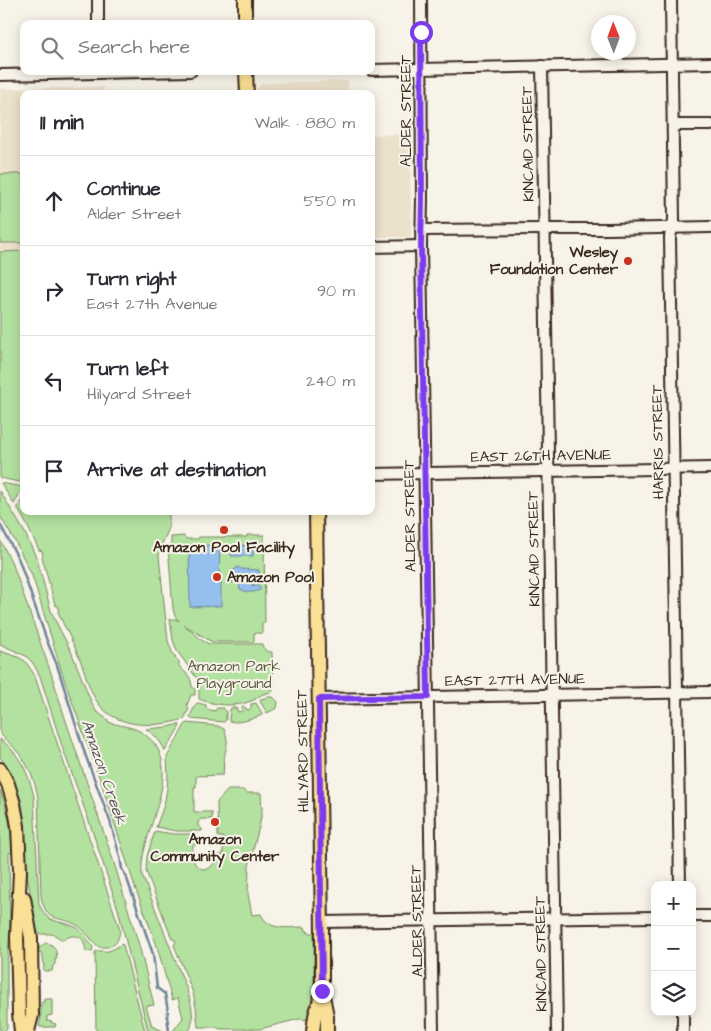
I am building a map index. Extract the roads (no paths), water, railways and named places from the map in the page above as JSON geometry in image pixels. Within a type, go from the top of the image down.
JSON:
[{"type":"main road","points":[[245,0],[245,20]]},
{"type":"main road","points":[[246,75],[248,90]]},
{"type":"main road","name":"HILYARD STREET","points":[[316,515],[322,991],[327,1031]]},
{"type":"main road","points":[[0,769],[8,784],[18,826],[20,871],[17,937],[21,1031]]},
{"type":"main road","points":[[20,871],[31,938],[32,1015],[28,1031]]},
{"type":"main road","name":"HILYARD STREET","points":[[313,1031],[322,991]]},
{"type":"street","points":[[98,0],[98,20]]},
{"type":"street","name":"ALDER STREET","points":[[421,0],[421,246],[434,1031]]},
{"type":"street","name":"HARRIS STREET","points":[[671,0],[674,220],[670,237],[680,881]]},
{"type":"street","points":[[375,70],[711,63]]},
{"type":"street","name":"KINCAID STREET","points":[[542,66],[557,1031]]},
{"type":"street","points":[[0,75],[20,74]]},
{"type":"street","points":[[673,125],[711,125]]},
{"type":"street","points":[[421,230],[608,230],[711,227]]},
{"type":"street","points":[[375,247],[421,246]]},
{"type":"street","name":"EAST 26TH AVENUE","points":[[375,474],[711,468]]},
{"type":"street","name":"EAST 27TH AVENUE","points":[[319,699],[711,692]]},
{"type":"street","points":[[696,916],[711,916]]},
{"type":"street","points":[[322,922],[651,917]]},
{"type":"street","points":[[682,1016],[683,1031]]},
{"type":"water","points":[[220,545],[219,577],[221,577],[221,606],[190,607],[189,546]]},
{"type":"water","points":[[253,545],[253,556],[231,556],[231,546]]},
{"type":"water","points":[[237,567],[259,570],[260,584],[253,584],[251,586],[257,585],[260,587],[260,590],[250,592],[240,589],[239,585],[245,577],[242,577],[237,582],[231,582],[231,571]]},
{"type":"waterway","name":"Amazon Creek","points":[[0,524],[19,560],[57,665],[85,754],[110,821],[122,869],[153,954],[157,988],[165,994],[169,1031]]},
{"type":"place","name":"Wesley Foundation Center","points":[[628,261]]},
{"type":"place","name":"Amazon Pool Facility","points":[[224,530]]},
{"type":"place","name":"Amazon Pool","points":[[217,577]]},
{"type":"place","name":"Amazon Community Center","points":[[215,822]]},
{"type":"park label","name":"Amazon Park Playground","points":[[234,674]]}]
